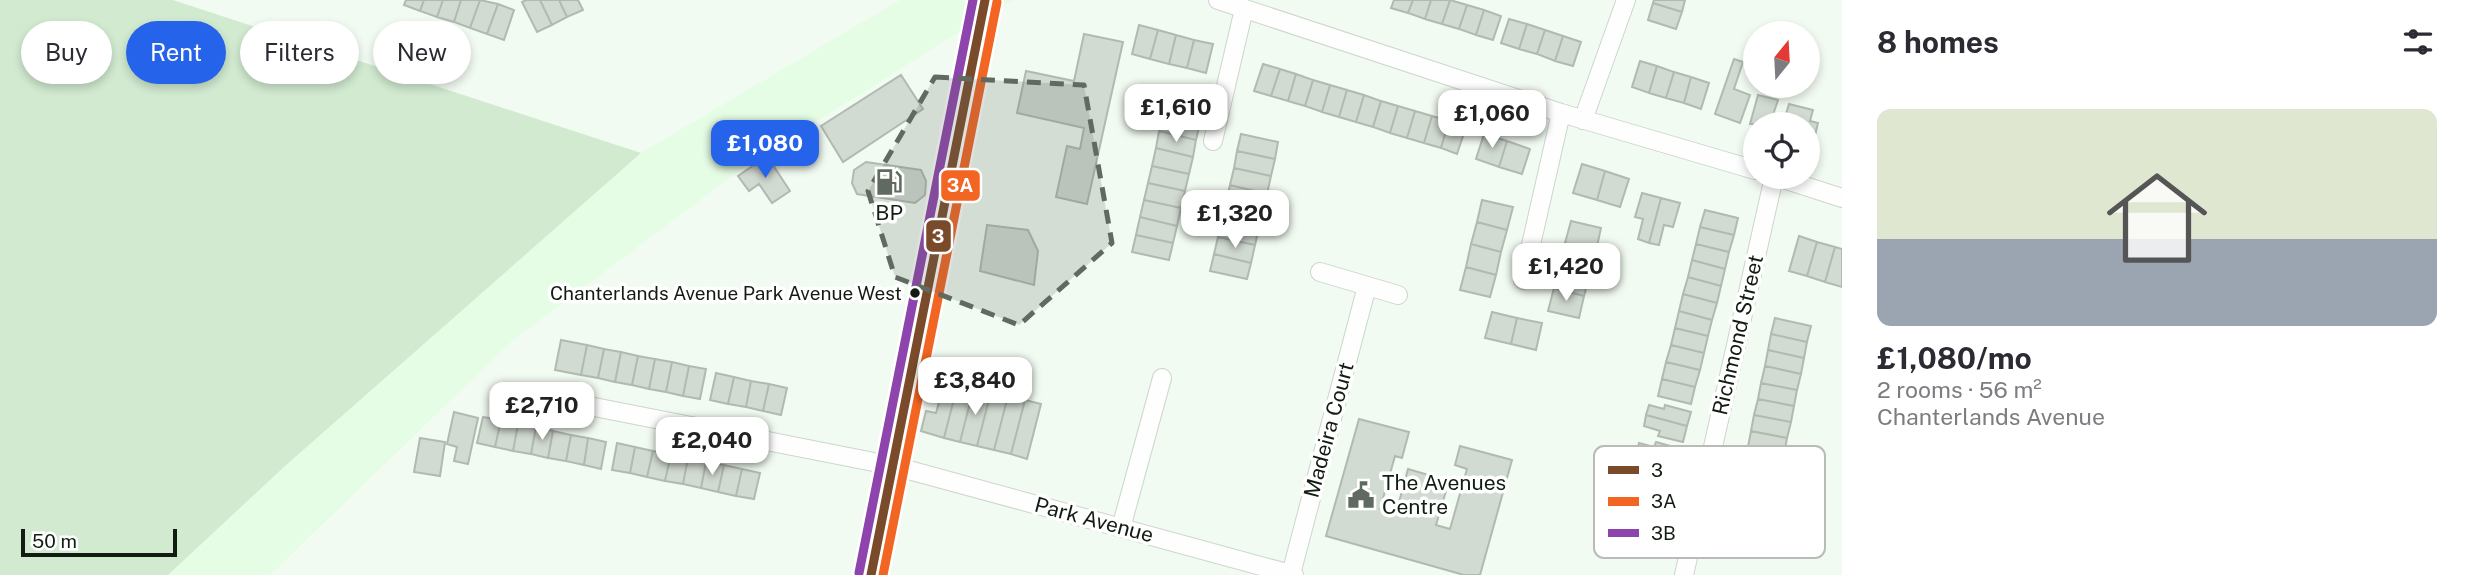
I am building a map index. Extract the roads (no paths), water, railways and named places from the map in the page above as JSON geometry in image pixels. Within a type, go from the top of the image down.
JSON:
[{"type":"street","points":[[871,575],[985,0]]},
{"type":"street","points":[[1218,0],[1583,120],[1743,167]]},
{"type":"street","points":[[1583,120],[1626,0]]},
{"type":"street","points":[[1213,141],[1244,9]]},
{"type":"street","points":[[1523,280],[1561,113]]},
{"type":"street","name":"Richmond Street","points":[[1714,446],[1773,189]]},
{"type":"street","points":[[1814,189],[1842,198]]},
{"type":"street","points":[[1320,272],[1398,295]]},
{"type":"street","name":"Madeira Court","points":[[1292,575],[1367,286]]},
{"type":"street","points":[[1121,527],[1162,379]]},
{"type":"street","name":"Park Avenue","points":[[579,404],[894,466],[1292,575]]},
{"type":"place","name":"BP","points":[[889,182]]},
{"type":"place","name":"Chanterlands Avenue Park Avenue West","points":[[915,293]]},
{"type":"place","name":"The Avenues Centre","points":[[1361,495]]}]
